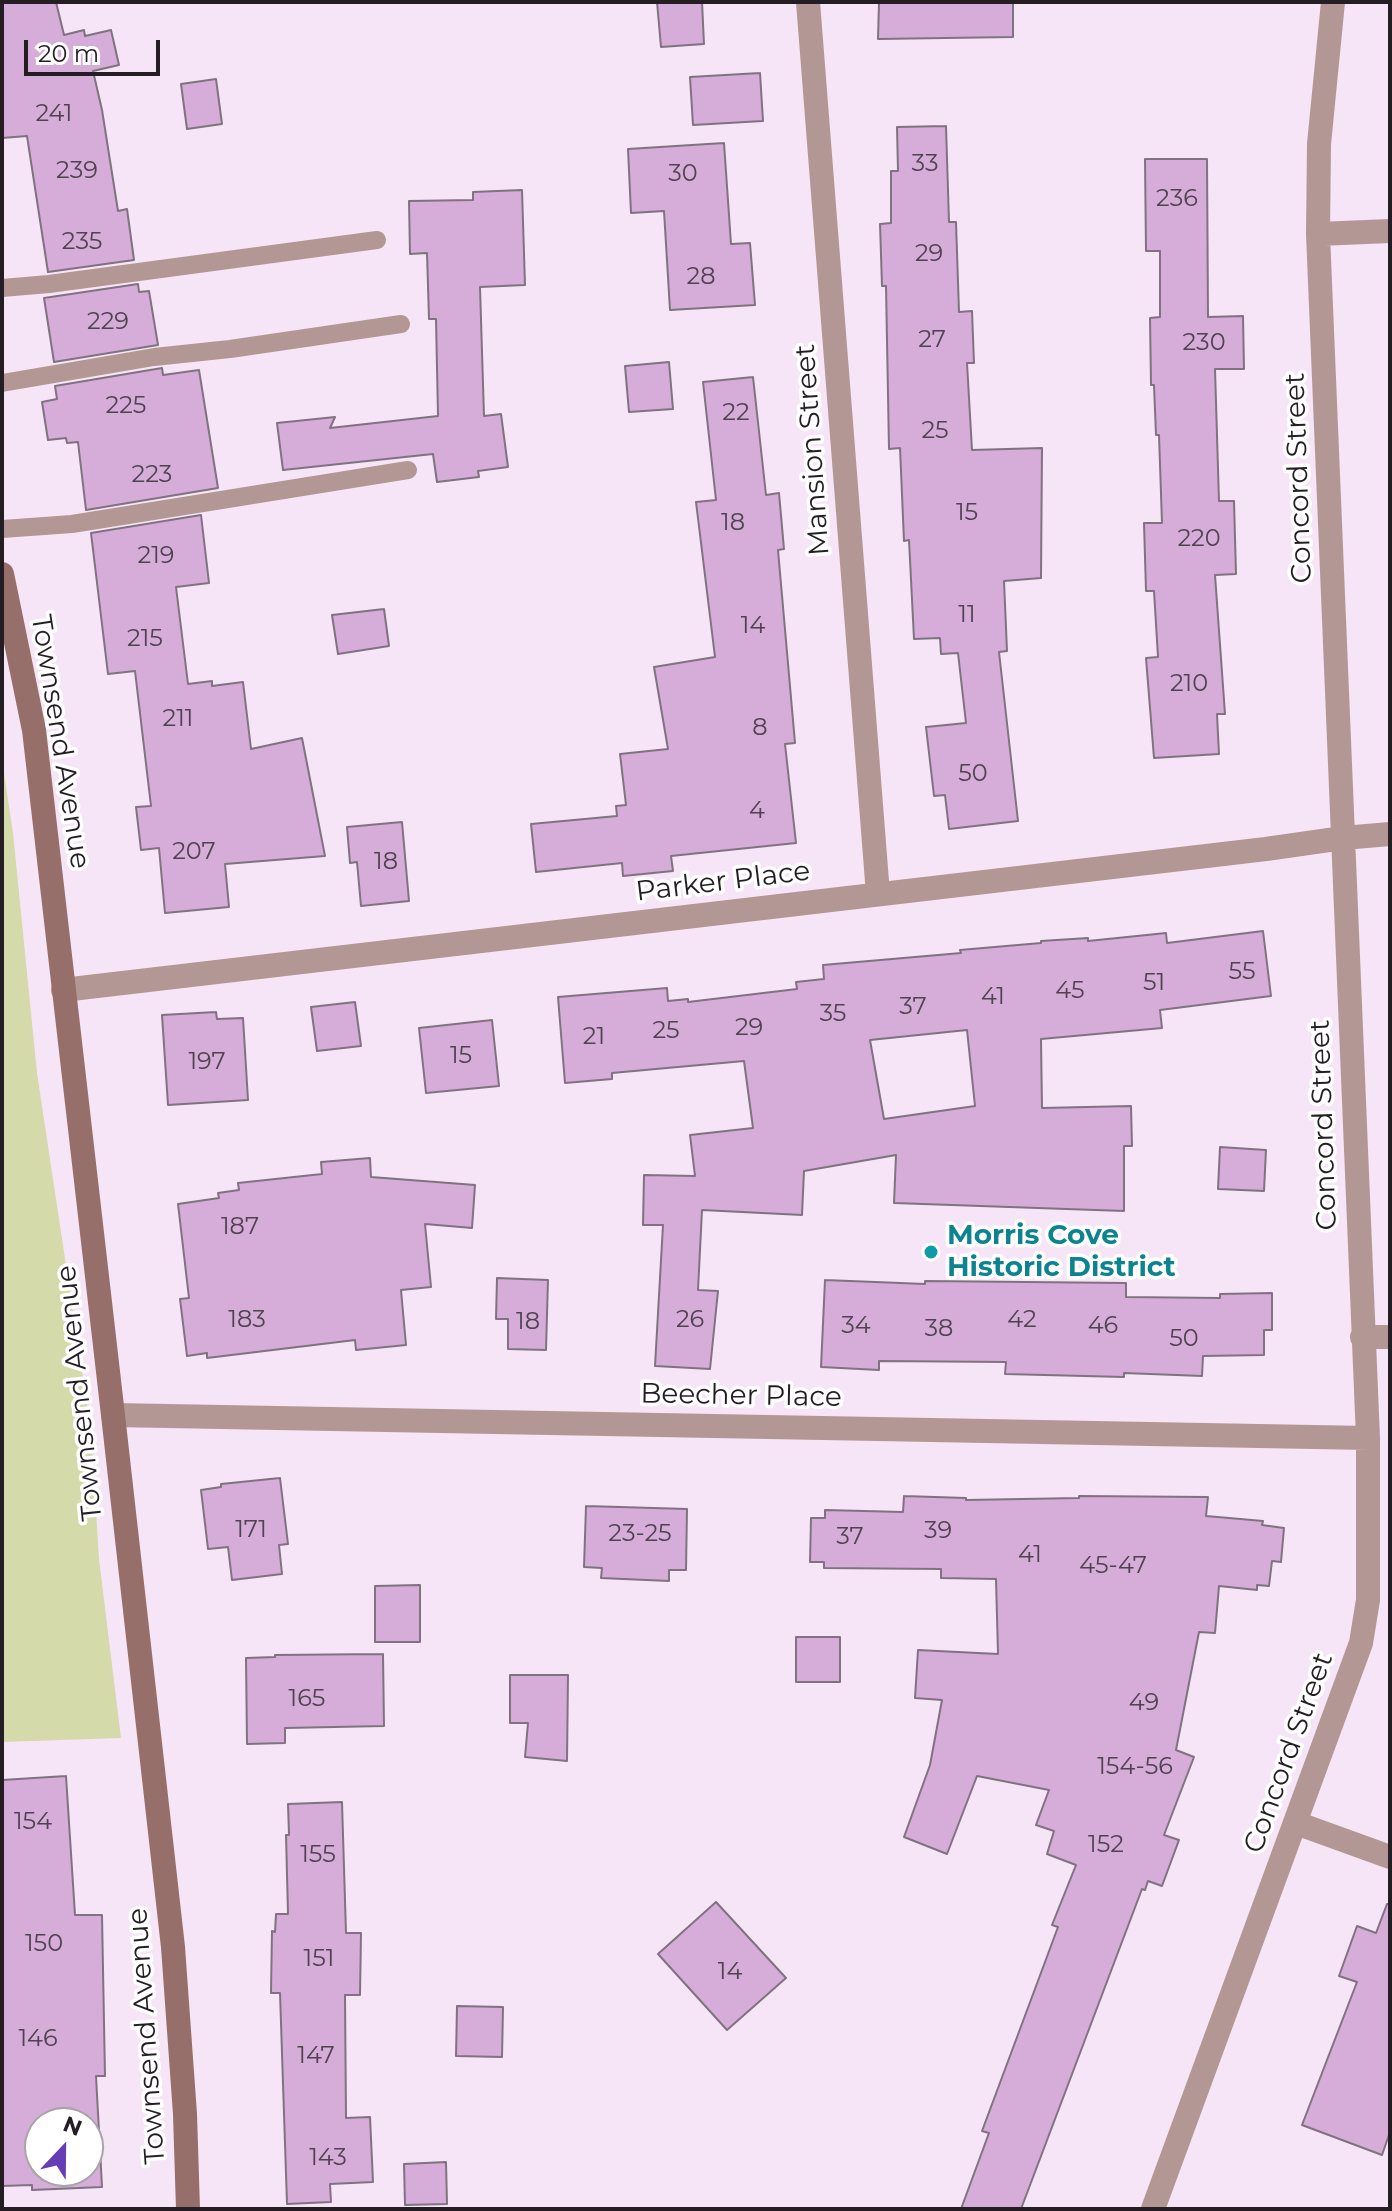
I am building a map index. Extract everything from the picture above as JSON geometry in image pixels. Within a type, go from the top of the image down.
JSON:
[{"type":"main road","name":"Townsend Avenue","points":[[2,574],[34,730],[113,1415],[173,1947],[185,2114],[188,2209]]},
{"type":"street","name":"Mansion Street","points":[[808,2],[878,894]]},
{"type":"street","name":"Concord Street","points":[[1153,2209],[1361,1643],[1368,1600],[1368,1438],[1318,234],[1319,144],[1333,2]]},
{"type":"street","points":[[1318,234],[1390,231]]},
{"type":"street","name":"Parker Place","points":[[63,990],[1390,834]]},
{"type":"street","points":[[1362,1337],[1390,1337]]},
{"type":"street","name":"Beecher Place","points":[[113,1415],[1368,1438]]},
{"type":"street","points":[[1296,1823],[1390,1857]]},
{"type":"lane","points":[[2,288],[377,240]]},
{"type":"lane","points":[[2,383],[154,357],[401,324]]},
{"type":"lane","points":[[2,529],[88,522],[408,470]]},
{"type":"green space","points":[[2,760],[13,833],[37,1073],[91,1431],[99,1559],[121,1738],[2,1742]]},
{"type":"building","points":[[2,2],[56,2],[64,35],[84,30],[85,36],[111,30],[119,65],[93,71],[118,211],[127,209],[134,260],[48,272],[27,136],[2,138]]},
{"type":"building","points":[[657,2],[702,2],[704,44],[661,47]]},
{"type":"building","points":[[879,2],[1013,2],[1013,37],[878,39]]},
{"type":"building","points":[[760,73],[763,121],[693,125],[690,77]]},
{"type":"building","points":[[216,79],[222,124],[187,129],[181,84]]},
{"type":"building","points":[[946,126],[949,222],[956,222],[959,312],[972,311],[974,363],[967,363],[972,450],[1042,448],[1041,578],[1004,581],[1007,651],[999,652],[1018,821],[949,829],[945,795],[934,796],[926,727],[966,723],[958,653],[941,654],[940,638],[914,639],[909,540],[904,541],[900,448],[889,449],[886,286],[882,286],[880,224],[891,223],[891,171],[898,171],[897,127]]},
{"type":"building","points":[[724,143],[731,244],[750,243],[755,305],[670,310],[664,211],[631,213],[628,149]]},
{"type":"building","points":[[1145,159],[1207,159],[1208,317],[1243,316],[1244,369],[1215,369],[1219,501],[1234,501],[1236,574],[1215,575],[1225,714],[1217,714],[1219,754],[1154,758],[1146,658],[1158,657],[1154,591],[1146,591],[1144,523],[1162,523],[1159,435],[1156,435],[1154,385],[1151,385],[1150,318],[1160,317],[1160,251],[1146,251]]},
{"type":"building","points":[[522,190],[525,285],[480,287],[484,416],[501,414],[508,467],[478,471],[479,477],[437,482],[433,454],[283,470],[277,423],[335,417],[330,428],[438,416],[436,319],[429,319],[427,253],[410,254],[409,201],[473,200],[473,192]]},
{"type":"building","points":[[138,284],[139,292],[149,291],[158,345],[54,362],[44,298]]},
{"type":"building","points":[[669,362],[673,409],[629,412],[625,366]]},
{"type":"building","points":[[162,368],[163,375],[199,370],[218,488],[86,510],[78,442],[67,443],[66,438],[48,440],[42,402],[57,399],[55,386]]},
{"type":"building","points":[[753,377],[766,495],[779,493],[784,549],[778,550],[795,743],[785,744],[796,843],[671,856],[673,871],[623,876],[622,863],[536,872],[531,824],[617,816],[616,806],[626,805],[620,754],[668,749],[654,667],[715,657],[696,502],[716,500],[703,382]]},
{"type":"building","points":[[201,515],[209,583],[176,587],[188,684],[212,681],[212,686],[243,682],[251,749],[302,738],[325,856],[225,864],[229,907],[165,913],[159,848],[141,850],[136,807],[151,806],[135,671],[108,674],[91,533]]},
{"type":"building","points":[[384,609],[389,646],[338,654],[332,615]]},
{"type":"building","points":[[402,822],[409,901],[361,906],[357,862],[350,863],[347,827]]},
{"type":"building","points":[[1263,931],[1271,996],[1160,1010],[1162,1028],[1041,1039],[1042,1108],[1131,1106],[1132,1146],[1124,1146],[1124,1211],[894,1203],[896,1155],[804,1171],[802,1215],[702,1210],[698,1290],[718,1291],[710,1369],[655,1366],[663,1225],[643,1225],[644,1175],[695,1176],[690,1135],[753,1128],[744,1061],[612,1073],[612,1079],[565,1083],[558,997],[667,988],[668,1001],[688,999],[688,1002],[797,989],[796,982],[824,979],[823,965],[961,953],[960,950],[1041,941],[1088,938],[1088,941],[1166,933],[1167,943]],"holes":[[[967,1030],[975,1106],[884,1119],[870,1040]]]},
{"type":"building","points":[[355,1002],[361,1046],[317,1051],[311,1007]]},
{"type":"building","points":[[216,1012],[217,1019],[243,1018],[248,1100],[168,1105],[162,1015]]},
{"type":"building","points":[[492,1020],[499,1086],[426,1093],[419,1028]]},
{"type":"building","points":[[1220,1147],[1266,1150],[1264,1191],[1218,1189]]},
{"type":"building","points":[[370,1158],[371,1177],[475,1185],[472,1228],[425,1224],[431,1287],[401,1290],[406,1345],[356,1350],[355,1340],[207,1358],[207,1353],[187,1356],[180,1299],[189,1298],[178,1204],[219,1198],[218,1193],[239,1190],[238,1183],[322,1174],[321,1162]]},
{"type":"building","points":[[497,1278],[548,1280],[546,1350],[508,1349],[508,1319],[496,1319]]},
{"type":"building","points":[[825,1280],[925,1284],[925,1281],[1126,1283],[1126,1297],[1220,1298],[1220,1294],[1272,1293],[1272,1330],[1264,1330],[1264,1355],[1203,1356],[1202,1376],[1005,1374],[1006,1362],[879,1361],[879,1370],[821,1367]]},
{"type":"building","points":[[280,1478],[288,1544],[279,1545],[282,1574],[232,1580],[228,1547],[208,1549],[201,1490],[221,1487],[221,1484]]},
{"type":"building","points":[[904,1496],[966,1500],[1079,1496],[1208,1497],[1206,1516],[1263,1521],[1262,1525],[1284,1528],[1281,1562],[1272,1561],[1269,1586],[1257,1585],[1257,1590],[1219,1586],[1215,1633],[1199,1632],[1176,1750],[1194,1757],[1164,1835],[1179,1840],[1162,1886],[1148,1881],[1145,1890],[1142,1889],[1021,2209],[961,2209],[989,2133],[982,2131],[1058,1927],[1052,1925],[1076,1865],[1047,1854],[1054,1831],[1036,1825],[1049,1790],[977,1776],[947,1854],[904,1837],[930,1765],[942,1700],[915,1698],[918,1650],[998,1654],[996,1579],[941,1578],[941,1569],[824,1568],[824,1562],[810,1562],[811,1518],[825,1518],[825,1510],[903,1512]]},
{"type":"building","points":[[586,1506],[687,1509],[686,1570],[669,1570],[669,1581],[601,1578],[602,1568],[584,1567]]},
{"type":"building","points":[[420,1585],[420,1642],[375,1642],[375,1586]]},
{"type":"building","points":[[796,1637],[840,1637],[840,1682],[796,1682]]},
{"type":"building","points":[[383,1654],[384,1726],[285,1728],[285,1743],[247,1744],[246,1658]]},
{"type":"building","points":[[510,1675],[568,1675],[567,1761],[525,1757],[528,1723],[510,1723]]},
{"type":"building","points":[[66,1776],[75,1915],[102,1915],[105,2076],[96,2076],[98,2107],[24,2107],[24,2185],[2,2186],[2,1780]]},
{"type":"building","points":[[342,1802],[346,1933],[361,1933],[360,1995],[345,1995],[346,2118],[370,2117],[373,2182],[330,2184],[331,2202],[287,2204],[280,1993],[271,1993],[272,1931],[275,1932],[276,1914],[288,1914],[288,1804]]},
{"type":"building","points":[[716,1902],[786,1978],[727,2030],[658,1954]]},
{"type":"building","points":[[1387,1904],[1390,1904],[1390,2132],[1382,2155],[1302,2125],[1357,1982],[1339,1976],[1357,1926],[1376,1933]]},
{"type":"building","points":[[457,2006],[503,2007],[502,2057],[456,2056]]},
{"type":"building","points":[[446,2162],[447,2204],[405,2205],[404,2164]]},
{"type":"building","points":[[32,2187],[102,2187],[32,2190]]},
{"type":"place","name":"Morris Cove Historic District","points":[[931,1252]]}]
